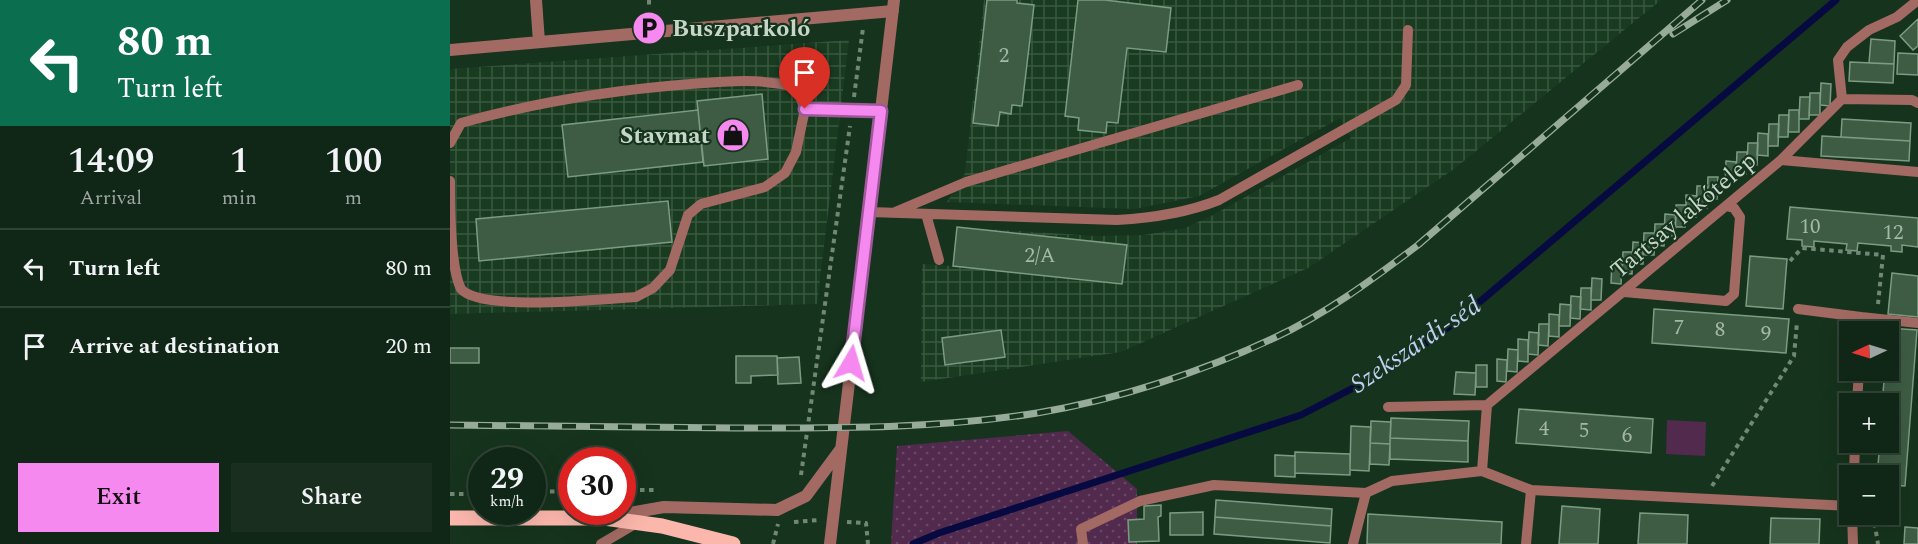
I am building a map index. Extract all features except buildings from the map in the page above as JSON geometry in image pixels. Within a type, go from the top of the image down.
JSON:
[{"type":"main road","points":[[450,518],[558,518]]},
{"type":"main road","points":[[636,521],[733,544]]},
{"type":"street","points":[[536,0],[539,42]]},
{"type":"street","points":[[450,50],[864,13],[894,5],[830,544]]},
{"type":"street","points":[[636,512],[664,507],[777,510],[806,496],[840,449]]},
{"type":"lane","points":[[1918,0],[1897,17],[1869,30],[1847,47],[1838,60],[1842,99],[1912,100],[1918,103]]},
{"type":"lane","points":[[869,212],[1118,220],[1169,215],[1204,206],[1396,100],[1406,85],[1408,30]]},
{"type":"lane","points":[[450,143],[461,123],[587,95],[648,87],[766,80],[796,87],[805,109],[795,152],[784,174],[765,188],[701,204],[688,215],[670,270],[653,288],[636,297],[502,303],[478,300],[461,289],[451,265],[450,181]]},
{"type":"lane","points":[[893,213],[966,182],[1298,85]]},
{"type":"lane","name":"Tartsay lakótelep","points":[[1487,405],[1781,160],[1842,99]]},
{"type":"lane","points":[[805,109],[881,111]]},
{"type":"lane","points":[[1781,160],[1918,172]]},
{"type":"lane","points":[[1624,291],[1726,301],[1734,294],[1740,217],[1734,208],[1726,206]]},
{"type":"lane","points":[[926,214],[939,260]]},
{"type":"lane","points":[[1798,309],[1918,323]]},
{"type":"lane","points":[[1388,407],[1487,405],[1482,471]]},
{"type":"lane","points":[[1083,544],[1081,529],[1140,501],[1214,485],[1366,493],[1392,481],[1482,471],[1532,490],[1839,505]]},
{"type":"lane","points":[[1526,544],[1532,490]]},
{"type":"lane","points":[[1353,544],[1366,493]]},
{"type":"lane","points":[[601,544],[640,521]]},
{"type":"lane","points":[[1852,525],[1853,544]]},
{"type":"path","points":[[649,0],[650,8]]},
{"type":"path","points":[[800,479],[864,13]]},
{"type":"path","points":[[1790,261],[1802,248],[1883,255],[1877,319]]},
{"type":"path","points":[[1704,498],[1794,356],[1798,309]]},
{"type":"path","points":[[450,494],[468,494]]},
{"type":"path","points":[[772,544],[778,525],[777,510]]},
{"type":"path","points":[[1875,525],[1878,544]]},
{"type":"shaded area","points":[[984,0],[1661,0],[1454,169],[1308,268],[1121,352],[921,382],[922,264],[953,266],[957,227],[1095,236],[1144,235],[1185,228],[1213,215],[1351,138],[1340,118],[1199,196],[1135,209],[947,202],[965,173]]},
{"type":"shaded area","points":[[849,40],[817,304],[450,314],[450,69]]},
{"type":"shaded area","points":[[1667,420],[1706,422],[1705,456],[1666,454]]},
{"type":"shaded area","points":[[1068,431],[1137,489],[1137,544],[891,544],[897,446]]},
{"type":"waterway","name":"Szekszárdi-séd","points":[[913,544],[939,533],[1301,415],[1386,371],[1456,322],[1836,0]]},
{"type":"railway","points":[[450,425],[772,428],[924,425],[1037,413],[1128,393],[1188,373],[1293,329],[1331,307],[1384,270],[1418,245],[1702,0]]},
{"type":"railway","points":[[1673,34],[1727,0]]},
{"type":"place","name":"Buszparkoló","points":[[649,28]]},
{"type":"place","name":"Stavmat","points":[[733,135]]},
{"type":"route","points":[[805,109],[881,111],[851,363]]}]
